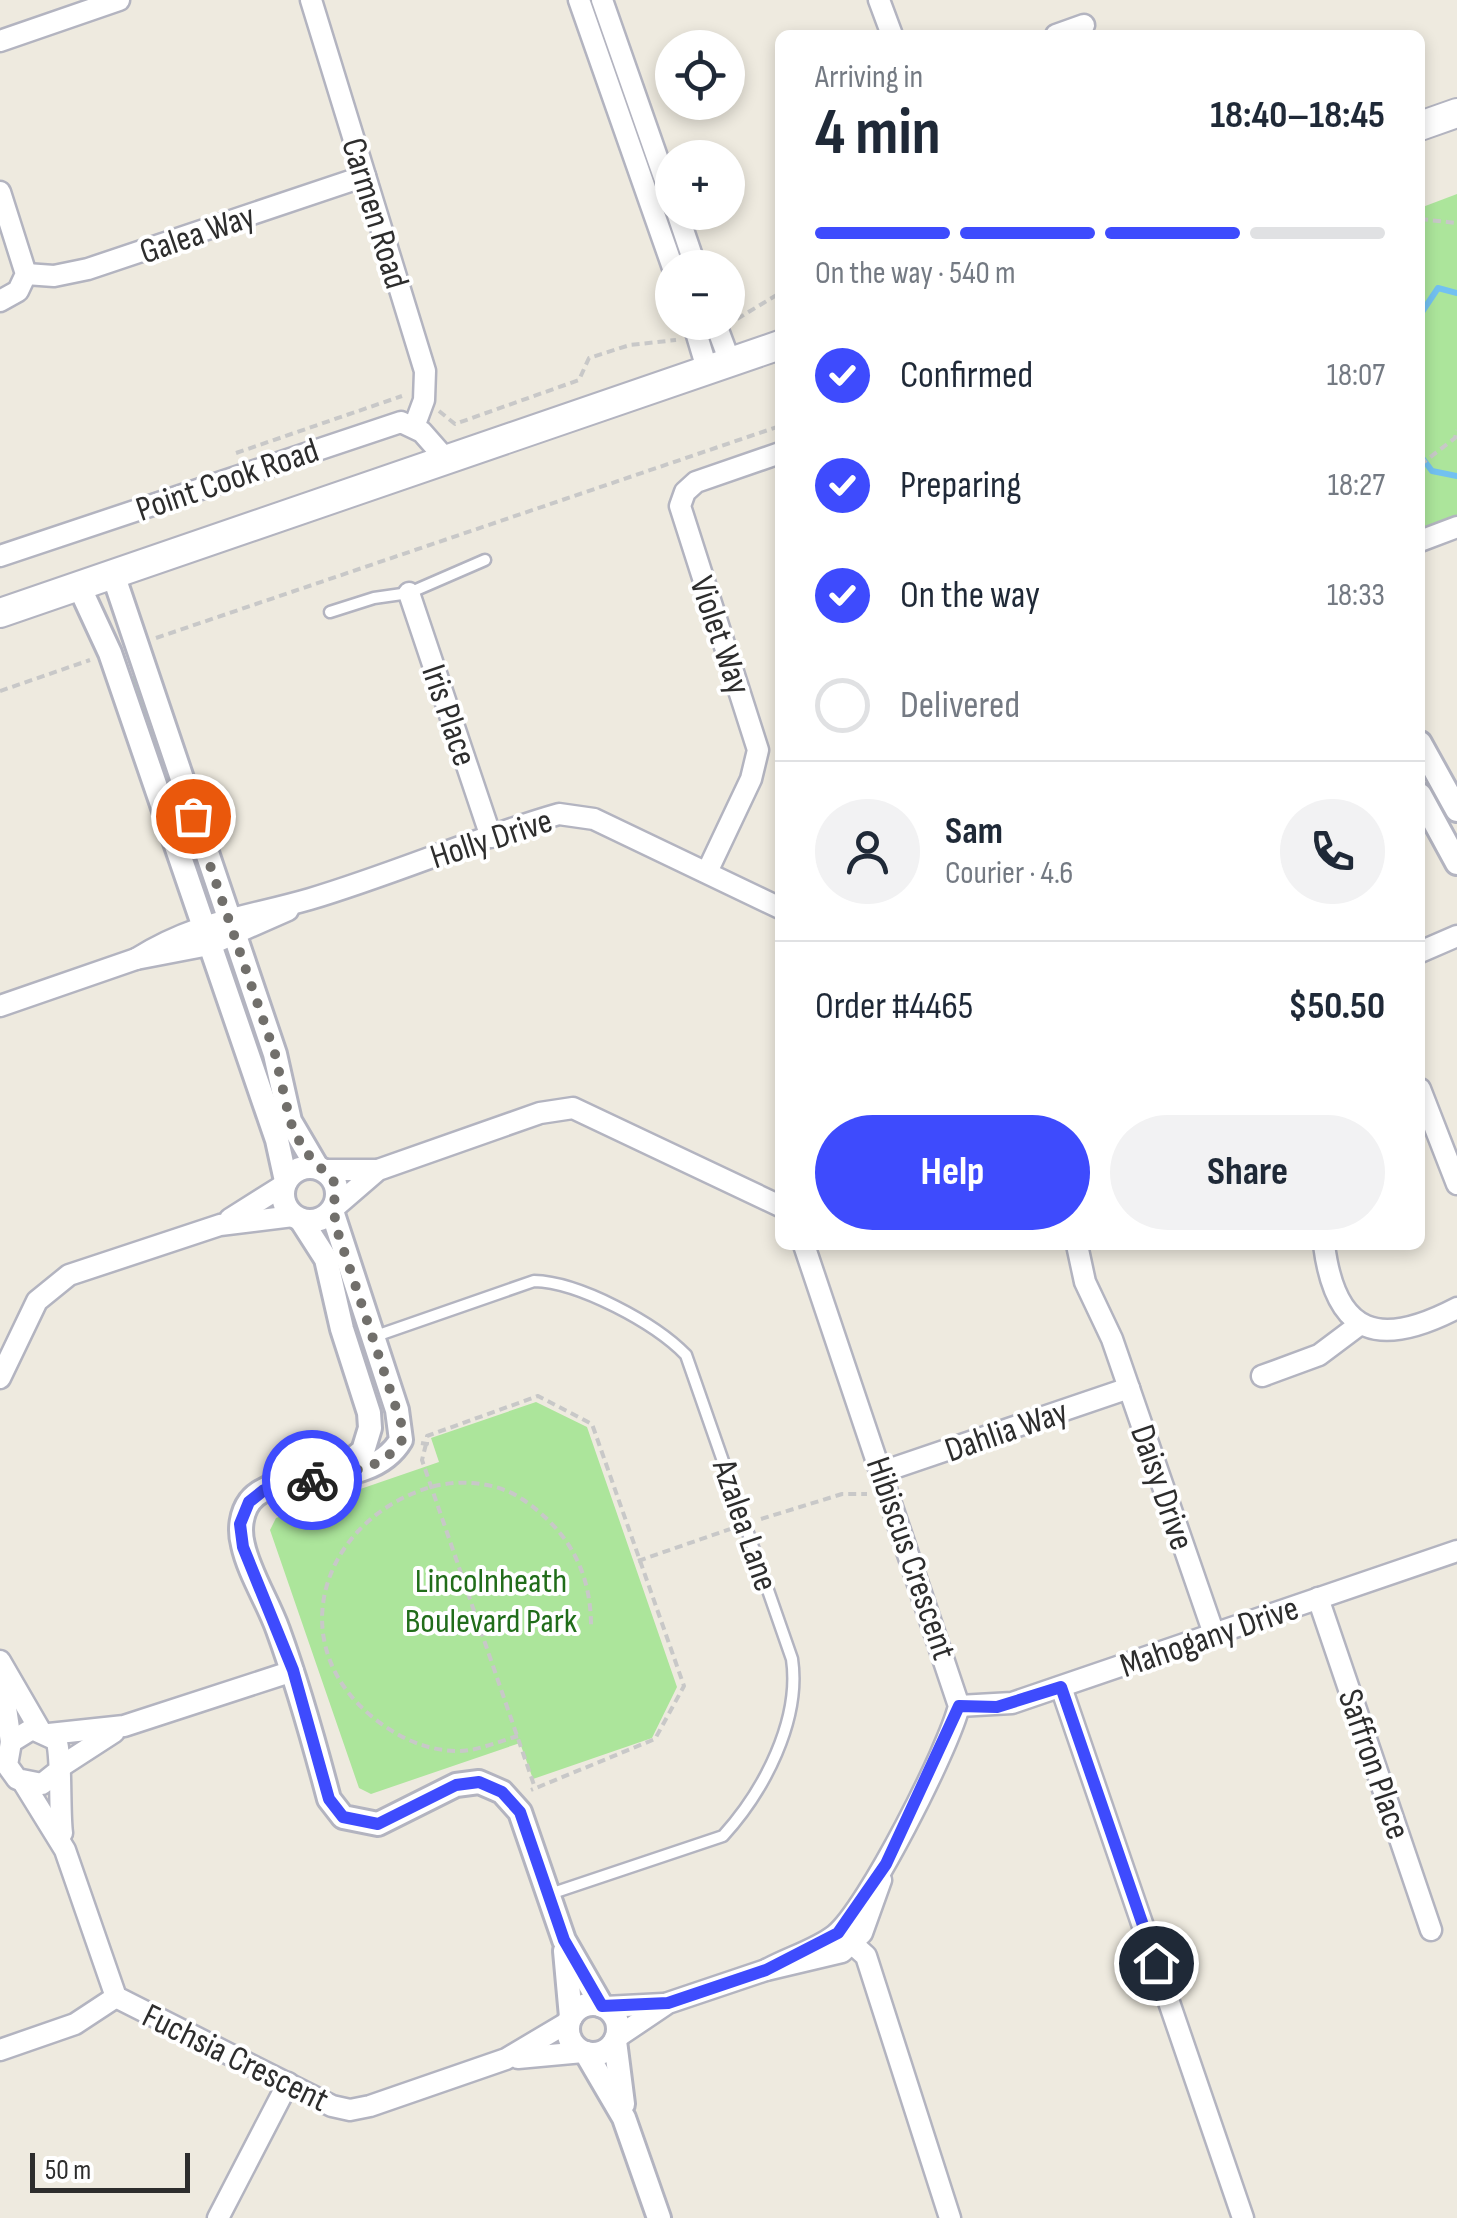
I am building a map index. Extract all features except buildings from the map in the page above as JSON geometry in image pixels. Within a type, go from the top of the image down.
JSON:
[{"type":"main road","points":[[1425,124],[1457,112]]},
{"type":"main road","name":"Point Cook Road","points":[[0,612],[775,347]]},
{"type":"street","points":[[0,41],[119,0]]},
{"type":"street","name":"Carmen Road","points":[[311,0],[425,371],[424,400],[414,427]]},
{"type":"street","points":[[579,0],[667,250]]},
{"type":"street","points":[[602,0],[655,151]]},
{"type":"street","points":[[879,0],[890,30]]},
{"type":"street","points":[[1070,30],[1084,25]]},
{"type":"street","name":"Galea Way","points":[[26,274],[54,276],[88,269],[365,176]]},
{"type":"street","points":[[0,192],[26,274],[18,291],[0,301]]},
{"type":"street","points":[[703,340],[718,366]]},
{"type":"street","points":[[717,340],[718,366]]},
{"type":"street","name":"Point Cook Road","points":[[0,556],[389,424],[401,422],[414,427]]},
{"type":"street","points":[[414,427],[444,457]]},
{"type":"street","name":"Violet Way","points":[[706,872],[751,779],[758,750],[680,506],[696,482],[775,455]]},
{"type":"street","points":[[1425,539],[1457,527]]},
{"type":"street","points":[[114,574],[134,645],[281,1071],[290,1121],[337,1191],[333,1210],[402,1436]]},
{"type":"street","points":[[78,586],[110,654],[277,1140],[285,1183],[284,1202],[326,1259],[370,1428],[363,1450],[334,1474]]},
{"type":"street","name":"Iris Place","points":[[409,593],[491,836]]},
{"type":"street","points":[[1425,752],[1457,810]]},
{"type":"street","points":[[1425,804],[1457,863]]},
{"type":"street","name":"Holly Drive","points":[[0,1006],[559,814],[581,815],[775,906]]},
{"type":"street","points":[[1425,950],[1457,936]]},
{"type":"street","points":[[220,1225],[285,1183],[299,1169],[378,1170],[540,1113],[573,1108],[775,1204]]},
{"type":"street","points":[[1427,1134],[1457,1184]]},
{"type":"street","points":[[0,1378],[38,1301],[53,1284],[68,1275],[220,1225],[297,1218],[318,1220],[378,1170]]},
{"type":"street","name":"Hibiscus Crescent","points":[[603,2006],[668,2003],[846,1942],[959,1706],[806,1250]]},
{"type":"street","name":"Daisy Drive","points":[[1080,1250],[1085,1282],[1112,1339],[1214,1634]]},
{"type":"street","points":[[1325,1250],[1335,1291],[1359,1325],[1377,1333],[1402,1331],[1457,1308]]},
{"type":"street","points":[[1262,1376],[1319,1355],[1359,1325]]},
{"type":"street","name":"Dahlia Way","points":[[886,1482],[1129,1388]]},
{"type":"street","points":[[370,1428],[402,1436]]},
{"type":"street","points":[[402,1436],[384,1460],[373,1466],[264,1490],[249,1502],[240,1524],[243,1547],[293,1670],[329,1799],[343,1817],[378,1824],[456,1785],[479,1782],[502,1792],[520,1812],[564,1940],[603,2006],[616,2020],[624,2118]]},
{"type":"street","name":"Mahogany Drive","points":[[959,1706],[997,1707],[1457,1551]]},
{"type":"street","name":"Saffron Place","points":[[1318,1598],[1432,1930]]},
{"type":"street","points":[[0,1664],[7,1765],[13,1781],[42,1784],[124,1726]]},
{"type":"street","points":[[0,1664],[60,1749],[58,1770]]},
{"type":"street","points":[[6,1747],[24,1731],[124,1726],[293,1670]]},
{"type":"street","points":[[1061,1687],[1243,2218]]},
{"type":"street","name":"Fuchsia Crescent","points":[[58,1770],[65,1850],[116,1996],[350,2110],[506,2059],[585,2052]]},
{"type":"street","name":"Fuchsia Crescent","points":[[13,1781],[65,1850]]},
{"type":"street","points":[[564,1940],[571,2039],[585,2052],[624,2118],[658,2218]]},
{"type":"street","points":[[846,1942],[877,2002],[950,2218]]},
{"type":"street","points":[[0,2050],[74,2024],[116,1996]]},
{"type":"street","name":"Hibiscus Crescent","points":[[616,2040],[668,2003]]},
{"type":"street","points":[[570,2019],[584,2006],[603,2006]]},
{"type":"street","name":"Fuchsia Crescent","points":[[506,2059],[570,2019]]},
{"type":"street","points":[[585,2052],[601,2053],[616,2040]]},
{"type":"street","points":[[218,2218],[288,2083]]},
{"type":"lane","points":[[330,612],[374,598],[409,593],[485,560]]},
{"type":"lane","name":"Azalea Lane","points":[[372,1338],[534,1281],[556,1281],[664,1332],[686,1355],[792,1659],[796,1687],[792,1714],[743,1814],[724,1836],[546,1896]]},
{"type":"path","points":[[1425,220],[1457,223]]},
{"type":"path","points":[[134,645],[775,428]]},
{"type":"path","points":[[1425,462],[1455,438],[1457,430]]},
{"type":"path","points":[[0,691],[110,654]]},
{"type":"path","points":[[520,1812],[534,1785],[655,1739],[684,1686],[592,1424],[538,1396],[426,1436],[422,1460],[534,1785]]},
{"type":"path","points":[[402,1436],[426,1444]]},
{"type":"path","points":[[518,1736],[460,1751],[401,1740],[357,1705],[332,1668],[321,1621],[329,1578],[349,1536],[380,1508],[432,1486],[469,1482],[514,1494],[548,1516],[574,1549],[591,1597],[591,1626]]},
{"type":"path","points":[[638,1561],[746,1523],[886,1482]]},
{"type":"green space","points":[[1457,194],[1457,517],[1425,528],[1425,206]]},
{"type":"green space","points":[[139,674],[215,907],[207,910],[124,679]]},
{"type":"green space","name":"Lincolnheath Boulevard Park","points":[[536,1402],[587,1427],[677,1687],[652,1738],[533,1779],[520,1743],[371,1794],[359,1788],[270,1530],[276,1518],[439,1462],[431,1438]]},
{"type":"waterway","points":[[1425,308],[1438,288],[1457,293]]},
{"type":"waterway","points":[[1425,462],[1432,471],[1457,476]]},
{"type":"way so far","points":[[193,816],[281,1071],[290,1121],[303,1149],[334,1182],[337,1200],[332,1211],[339,1240],[401,1423],[402,1440],[384,1460],[362,1470],[312,1480]]},
{"type":"route","points":[[312,1480],[264,1490],[249,1502],[240,1524],[243,1547],[293,1670],[329,1799],[343,1817],[361,1824],[378,1824],[456,1785],[479,1782],[502,1792],[520,1812],[564,1940],[602,2006],[668,2003],[766,1970],[828,1940],[849,1919],[886,1864],[959,1706],[997,1707],[1061,1687],[1156,1963]]}]
